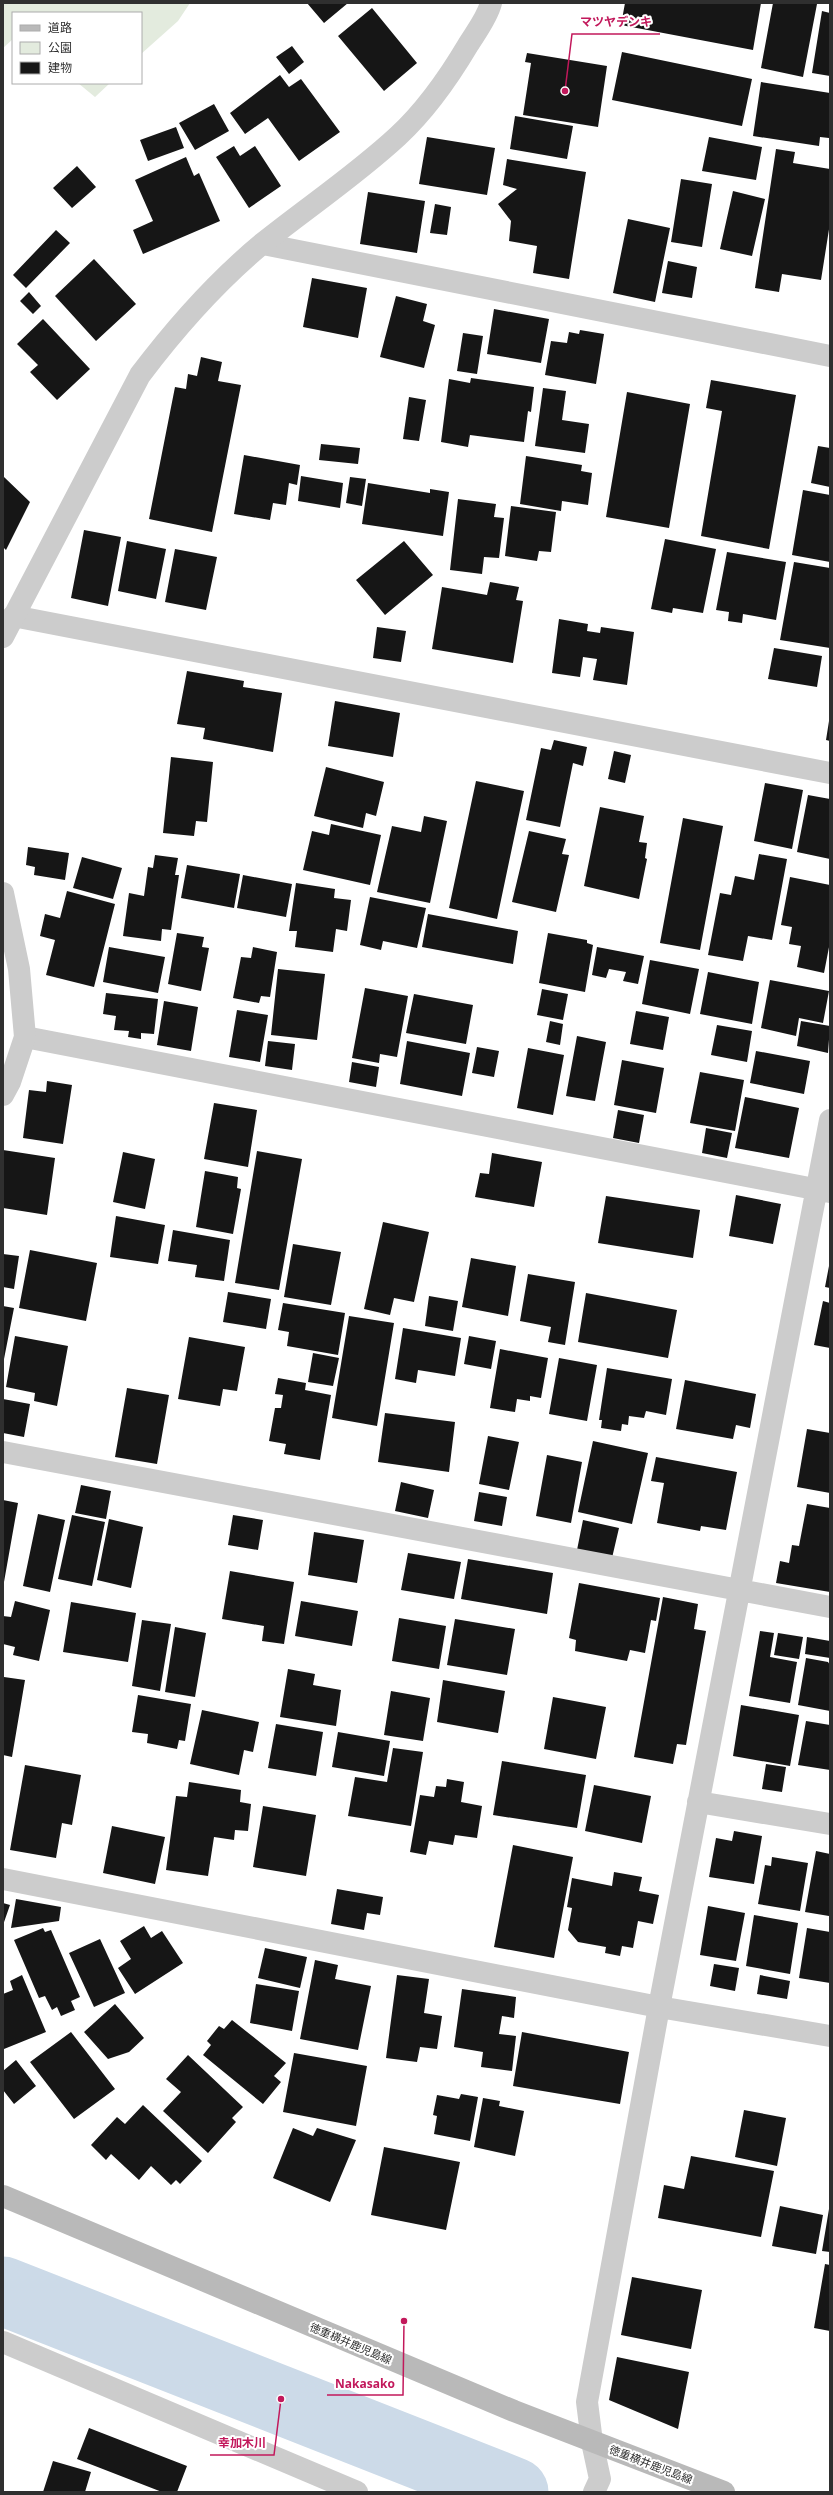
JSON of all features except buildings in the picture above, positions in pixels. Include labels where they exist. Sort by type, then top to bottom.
[{"type":"main road","name":"徳重横井鹿児島線","points":[[3,2196],[514,2411],[724,2492]]},
{"type":"street","points":[[3,637],[140,375],[168,338],[207,294],[263,244],[358,171],[399,135],[432,97],[462,56],[491,3]]},
{"type":"street","points":[[263,244],[830,356]]},
{"type":"street","points":[[13,616],[830,773]]},
{"type":"street","points":[[3,893],[19,968],[25,1037],[10,1082],[3,1095]]},
{"type":"street","points":[[25,1037],[823,1190]]},
{"type":"street","points":[[595,2491],[600,2479],[592,2442],[587,2402],[659,2007],[739,1589],[823,1190],[830,1120]]},
{"type":"street","points":[[3,1452],[830,1607]]},
{"type":"street","points":[[698,1802],[830,1824]]},
{"type":"street","points":[[3,1879],[659,2007],[830,2036]]},
{"type":"street","points":[[3,2342],[356,2492]]},
{"type":"green space","points":[[3,3],[190,3],[178,21],[142,53],[142,12],[12,12],[12,40],[3,48]]},
{"type":"green space","points":[[79,84],[109,84],[95,97]]},
{"type":"waterway","points":[[3,2291],[514,2492]]},
{"type":"place","name":"マツヤデンキ","points":[[565,91]]},
{"type":"place","name":"Nakasako","points":[[404,2321]]},
{"type":"place","name":"幸加木川","points":[[281,2399]]}]
